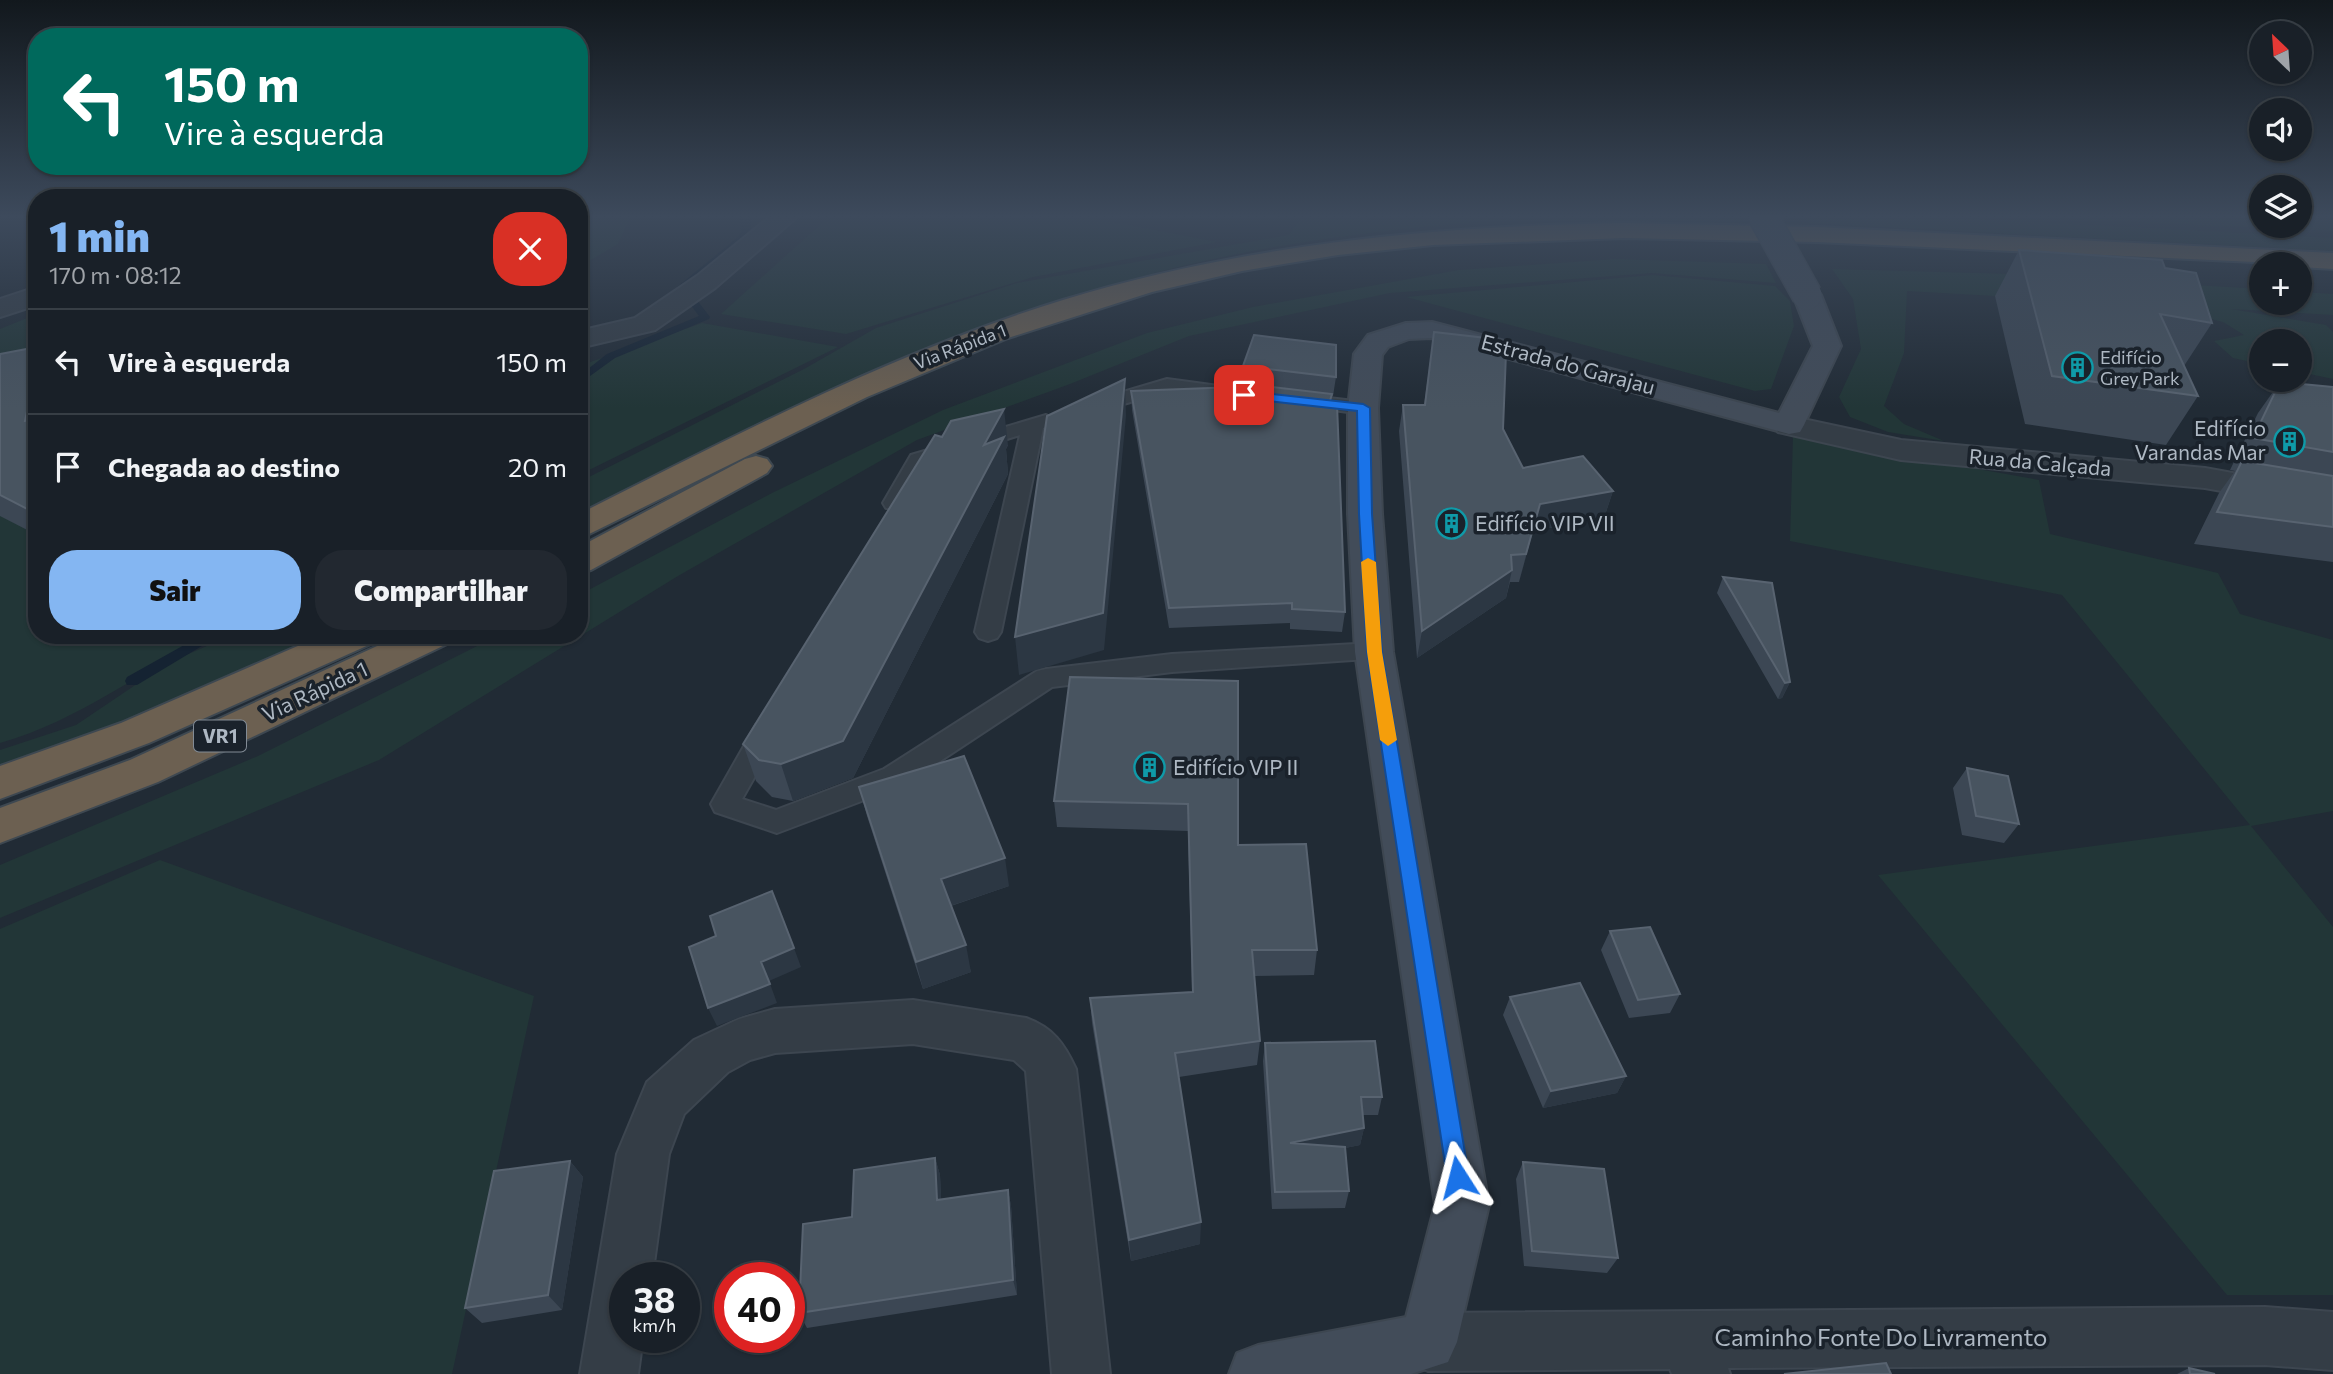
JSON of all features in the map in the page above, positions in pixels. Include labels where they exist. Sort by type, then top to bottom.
[{"type":"highway","name":"Via Rápida 1","points":[[588,524],[831,402],[982,337],[1170,280]]},
{"type":"highway","name":"Via Rápida 1","points":[[588,557],[777,455],[992,358],[1072,328],[1162,303],[1273,280]]},
{"type":"highway","name":"Via Rápida 1","points":[[0,783],[135,733],[338,644]]},
{"type":"highway","name":"Via Rápida 1","points":[[0,826],[144,771],[415,644]]},
{"type":"street","points":[[588,338],[645,324],[708,280]]},
{"type":"street","points":[[1789,425],[1827,346],[1799,280]]},
{"type":"street","points":[[0,309],[28,298]]},
{"type":"street","name":"Estrada do Garajau","points":[[1428,1342],[1462,1205],[1374,652],[1363,408],[1368,354],[1378,341],[1406,331],[1432,330],[1789,425]]},
{"type":"street","name":"Rua da Calçada","points":[[1789,425],[1901,450],[2205,478],[2333,501]]},
{"type":"street","points":[[608,1374],[643,1154],[665,1099],[711,1056],[739,1041],[775,1031],[913,1021],[1026,1041],[1043,1055],[1051,1069],[1081,1374]]},
{"type":"street","name":"Caminho Fonte Do Livramento","points":[[1428,1342],[1695,1357],[2265,1336],[2333,1340]]},
{"type":"street","points":[[1258,1374],[1428,1342]]},
{"type":"lane","points":[[885,519],[919,460],[1167,385],[1247,395]]},
{"type":"lane","points":[[1284,400],[1363,408]]},
{"type":"lane","points":[[988,632],[1033,425]]},
{"type":"lane","points":[[779,709],[725,804],[777,822],[894,777],[1046,678],[1172,663],[1374,652]]},
{"type":"green space","points":[[759,280],[1023,280],[846,334],[721,314]]},
{"type":"green space","points":[[1033,280],[1130,280],[1068,298],[984,328],[902,362],[821,398],[588,513],[588,477],[804,369],[876,328]]},
{"type":"green space","points":[[1403,280],[1559,280],[1390,293],[1189,336],[1070,384],[917,440],[678,576],[588,631],[588,590],[772,493],[943,410],[1147,333],[1253,307]]},
{"type":"green space","points":[[1595,280],[1709,280],[1775,286],[1790,301],[1794,326],[1771,389],[1755,391],[1406,297]]},
{"type":"green space","points":[[1740,280],[1774,280],[1776,283]]},
{"type":"green space","points":[[1840,280],[2114,280],[2249,288],[2249,310],[2231,309],[2249,312],[2249,315],[2267,315],[2326,325],[2333,332],[2333,379],[2312,375],[2312,329],[2249,329],[2249,361],[2233,358],[2214,341],[2244,335],[2223,322],[2171,309],[2208,308],[1907,291],[1904,353],[1884,406],[1904,424],[1944,441],[1888,432],[1850,417],[1839,397],[1861,349],[1853,299]]},
{"type":"green space","points":[[2312,293],[2333,294],[2333,315],[2312,314]]},
{"type":"green space","points":[[28,318],[28,644],[197,644],[57,722],[0,743],[0,329]]},
{"type":"green space","points":[[702,323],[838,347],[588,471],[588,363]]},
{"type":"green space","points":[[1793,436],[2039,480],[2050,534],[2218,573],[2240,614],[2333,640],[2333,811],[2251,826],[2333,927],[2333,1295],[2227,1295],[1878,875],[2250,825],[2062,595],[1790,541]]},
{"type":"green space","points":[[211,644],[304,644],[64,746],[0,766],[0,750],[76,725],[168,663]]},
{"type":"green space","points":[[481,644],[568,644],[379,760],[0,918],[0,865],[258,756]]},
{"type":"green space","points":[[160,860],[534,996],[452,1374],[0,1374],[0,929]]},
{"type":"building","points":[[2027,280],[2198,280],[2212,323],[2160,314],[2198,396],[2052,376]]},
{"type":"building","points":[[1434,332],[1486,338],[1485,351],[1506,353],[1503,429],[1523,468],[1583,456],[1613,491],[1540,504],[1526,554],[1511,555],[1512,570],[1422,631],[1403,405],[1425,405]]},
{"type":"building","points":[[1254,335],[1336,345],[1336,377],[1243,366]]},
{"type":"building","points":[[28,349],[28,406],[25,421],[28,420],[28,509],[0,495],[0,354]]},
{"type":"building","points":[[1125,379],[1103,613],[1015,637],[1047,416]]},
{"type":"building","points":[[1238,383],[1332,394],[1329,404],[1337,404],[1345,612],[1292,609],[1292,603],[1169,608],[1131,391],[1237,387]]},
{"type":"building","points":[[2312,385],[2333,387],[2333,452],[2253,438],[2275,392],[2312,392]]},
{"type":"building","points":[[1004,409],[984,445],[1004,437],[843,741],[781,764],[759,760],[743,744],[935,435],[942,437],[951,421]]},
{"type":"building","points":[[2242,461],[2333,476],[2333,527],[2217,512]]},
{"type":"building","points":[[1723,577],[1772,583],[1790,682],[1785,683]]},
{"type":"building","points":[[1070,677],[1238,681],[1238,845],[1306,844],[1317,950],[1252,950],[1260,1041],[1175,1053],[1201,1222],[1129,1240],[1090,998],[1193,992],[1188,804],[1054,801]]},
{"type":"building","points":[[964,756],[1005,858],[941,879],[966,945],[916,962],[859,787]]},
{"type":"building","points":[[1967,768],[2008,776],[2019,824],[1976,816]]},
{"type":"building","points":[[772,891],[794,948],[761,962],[770,984],[708,1008],[689,947],[716,936],[710,916]]},
{"type":"building","points":[[1650,927],[1680,994],[1638,1000],[1610,931]]},
{"type":"building","points":[[1580,983],[1626,1076],[1551,1091],[1510,997]]},
{"type":"building","points":[[1375,1041],[1382,1097],[1361,1097],[1364,1128],[1290,1143],[1345,1147],[1349,1191],[1275,1192],[1265,1043]]},
{"type":"building","points":[[935,1158],[937,1200],[1008,1190],[1013,1280],[805,1312],[805,1262],[801,1262],[803,1224],[852,1217],[854,1170]]},
{"type":"building","points":[[570,1161],[548,1295],[465,1308],[494,1171]]},
{"type":"building","points":[[1523,1162],[1604,1169],[1618,1258],[1532,1251]]},
{"type":"building","points":[[1886,1363],[1891,1374],[1784,1374]]},
{"type":"building","points":[[2189,1368],[2215,1374],[2190,1374]]},
{"type":"waterway","points":[[588,374],[611,356],[705,317],[682,287],[691,280]]},
{"type":"waterway","points":[[132,681],[197,644]]},
{"type":"slow traffic","points":[[1368,562],[1374,652],[1388,740]]},
{"type":"place","name":"Edifício Grey Park","points":[[2077,368]]},
{"type":"place","name":"Edifício Varandas Mar","points":[[2289,441]]},
{"type":"place","name":"Edifício VIP VII","points":[[1452,524]]},
{"type":"place","name":"Edifício VIP II","points":[[1150,768]]},
{"type":"route","points":[[1244,395],[1363,408],[1374,652],[1458,1177]]}]
